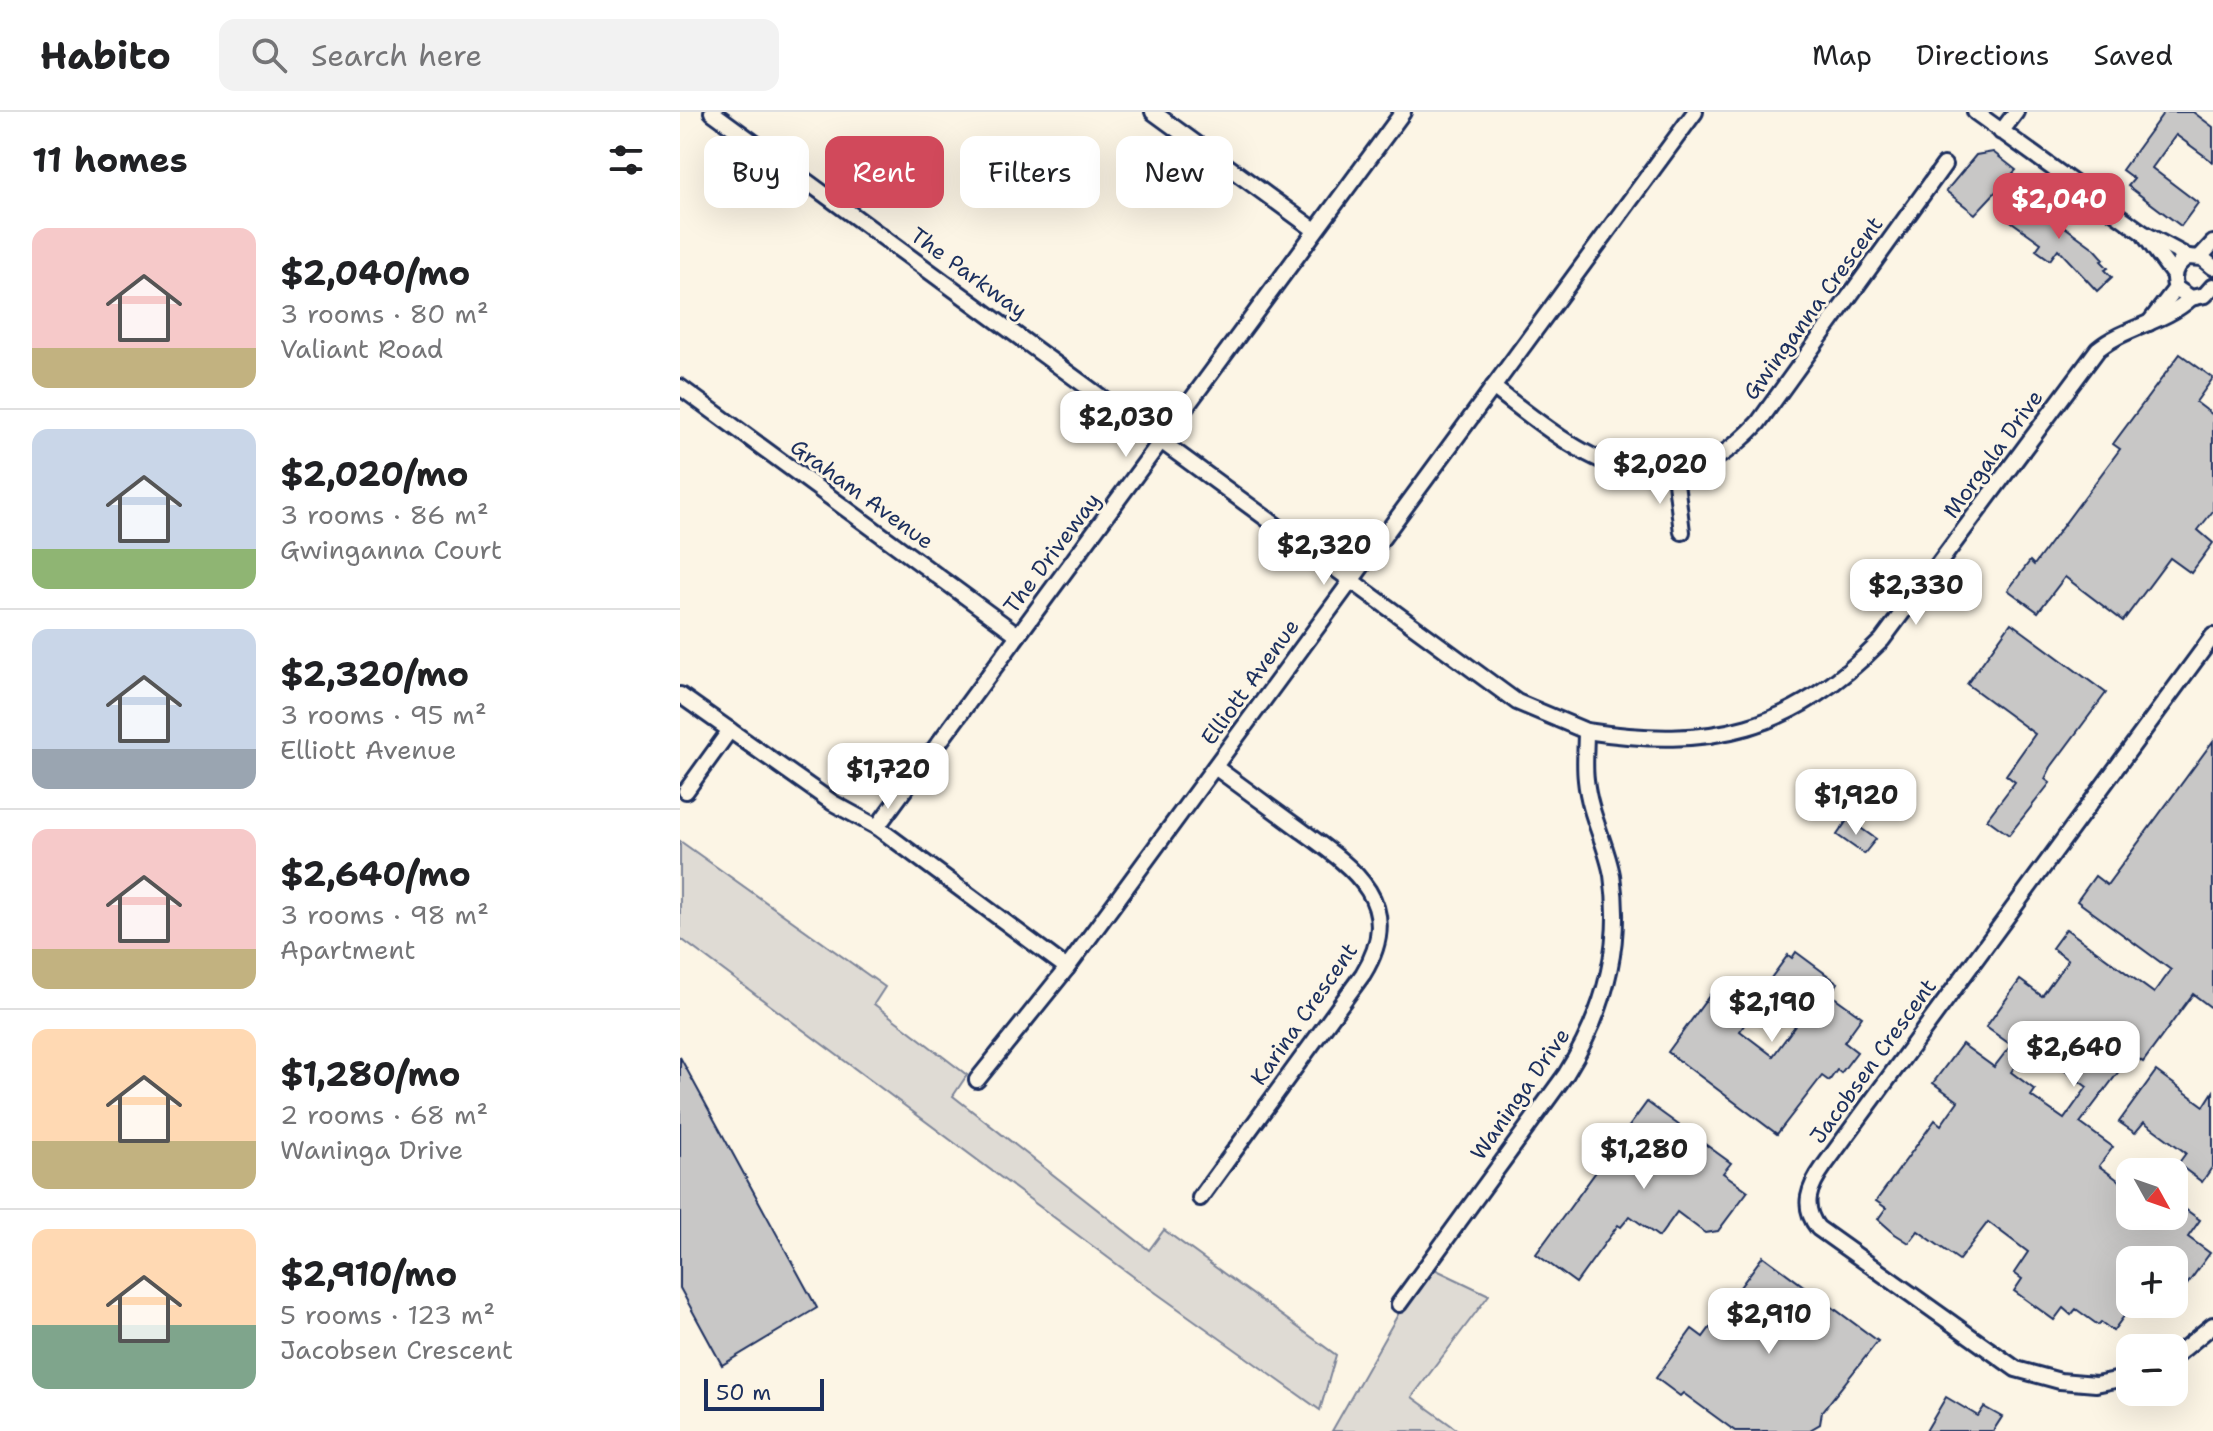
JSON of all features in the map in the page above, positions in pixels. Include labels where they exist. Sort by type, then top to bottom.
[{"type":"street","name":"The Parkway","points":[[712,112],[1162,442]]},
{"type":"street","points":[[1153,112],[1315,230]]},
{"type":"street","name":"The Driveway","points":[[877,827],[1403,112]]},
{"type":"street","name":"Elliott Avenue","points":[[977,1080],[1067,968],[1695,112]]},
{"type":"street","points":[[1975,112],[2143,233],[2213,267]]},
{"type":"street","points":[[2001,132],[2016,112]]},
{"type":"street","name":"Gwinganna Crescent","points":[[1493,387],[1550,432],[1600,461],[1644,475],[1675,474],[1718,457],[1758,423],[1944,165]]},
{"type":"street","points":[[2143,233],[2175,281],[2206,295]]},
{"type":"street","name":"Morgala Drive","points":[[2149,323],[2175,281],[2176,266],[2213,243]]},
{"type":"street","name":"Morgala Drive","points":[[1586,731],[1661,740],[1722,734],[1770,720],[1839,681],[1882,640],[2098,349],[2125,330],[2149,323],[2206,295]]},
{"type":"street","name":"Graham Avenue","points":[[680,387],[1018,635]]},
{"type":"street","points":[[1162,442],[1517,702],[1586,731]]},
{"type":"street","points":[[1675,474],[1682,532]]},
{"type":"street","name":"Jacobsen Crescent","points":[[2116,1380],[2096,1384],[2060,1381],[2016,1369],[1818,1228],[1808,1216],[1807,1204],[1812,1182],[2213,636]]},
{"type":"street","points":[[680,695],[833,803],[877,827],[1067,968]]},
{"type":"street","points":[[686,791],[730,730]]},
{"type":"street","name":"Waninga Drive","points":[[1399,1304],[1566,1074],[1603,1000],[1614,950],[1614,910],[1611,874],[1586,782],[1586,731]]},
{"type":"street","name":"Karina Crescent","points":[[1200,1198],[1363,974],[1379,941],[1376,904],[1355,870],[1215,767]]},
{"type":"street","points":[[2188,1346],[2213,1325]]},
{"type":"shaded area","points":[[680,841],[885,987],[874,1004],[967,1075],[953,1096],[1149,1250],[1164,1230],[1336,1355],[1320,1410],[1138,1280],[680,938]]},
{"type":"shaded area","points":[[1426,1265],[1489,1295],[1412,1397],[1459,1431],[1332,1431]]},
{"type":"building","points":[[2164,112],[2193,112],[2213,127],[2213,162],[2176,135],[2152,168],[2198,203],[2181,226],[2128,186],[2134,179],[2122,170]]},
{"type":"building","points":[[1993,152],[2016,170],[1975,214],[1946,191],[1976,155]]},
{"type":"building","points":[[2021,195],[2095,249],[2104,259],[2101,261],[2108,268],[2105,270],[2112,277],[2097,291],[2058,249],[2050,260],[2036,250],[2041,243],[2005,217]]},
{"type":"building","points":[[2180,354],[2213,378],[2196,402],[2213,415],[2213,511],[2198,530],[2213,543],[2191,573],[2170,558],[2123,621],[2065,577],[2038,612],[2008,590],[2030,561],[2034,565],[2120,449],[2113,444]]},
{"type":"building","points":[[2011,623],[2106,693],[2051,767],[2045,779],[2050,783],[2009,835],[1987,819],[2015,782],[2006,775],[2035,734],[1967,684]]},
{"type":"building","points":[[2213,741],[2213,1009],[2193,994],[2143,1062],[2132,1054],[2080,1123],[2113,1147],[2099,1166],[2116,1179],[2116,1230],[2188,1230],[2188,1211],[2200,1220],[2188,1237],[2210,1253],[2188,1283],[2188,1246],[2116,1246],[2116,1318],[2123,1318],[2113,1331],[2101,1322],[2098,1325],[2076,1309],[2071,1315],[2063,1308],[2054,1320],[2014,1291],[2022,1279],[2014,1273],[2028,1252],[1988,1222],[1959,1260],[1918,1231],[1909,1243],[1895,1234],[1878,1219],[1886,1208],[1876,1201],[1935,1120],[1941,1125],[1958,1101],[1933,1083],[1962,1044],[1994,1067],[2011,1045],[1986,1027],[2020,980],[2042,996],[2068,960],[2052,948],[2066,929],[2154,993],[2171,970],[2077,901],[2095,876],[2107,885]],"holes":[[[2030,1045],[2087,1087],[2064,1119],[2031,1096],[2035,1090],[2011,1072]]]},
{"type":"building","points":[[1848,819],[1876,839],[1864,854],[1837,835]]},
{"type":"building","points":[[1796,952],[1838,983],[1830,994],[1862,1017],[1844,1042],[1857,1052],[1841,1073],[1837,1070],[1829,1081],[1822,1076],[1777,1134],[1668,1052],[1715,988],[1751,1015],[1740,1031],[1773,1056],[1795,1026],[1757,997],[1788,955],[1792,958]]},
{"type":"building","points":[[680,1057],[817,1308],[722,1365],[680,1288]]},
{"type":"building","points":[[2156,1071],[2204,1106],[2213,1092],[2213,1166],[2202,1182],[2188,1172],[2188,1158],[2182,1158],[2186,1153],[2144,1122],[2135,1133],[2119,1122]]},
{"type":"building","points":[[1647,1102],[1731,1163],[1723,1173],[1748,1191],[1718,1231],[1705,1233],[1677,1212],[1659,1237],[1630,1216],[1621,1227],[1618,1225],[1576,1283],[1536,1254]]},
{"type":"building","points":[[1763,1256],[1878,1341],[1822,1412],[1820,1424],[1808,1431],[1735,1431],[1683,1393],[1680,1396],[1656,1378],[1692,1329],[1703,1337]]},
{"type":"building","points":[[1946,1397],[1978,1416],[1984,1407],[2002,1417],[1993,1431],[1926,1431]]}]
